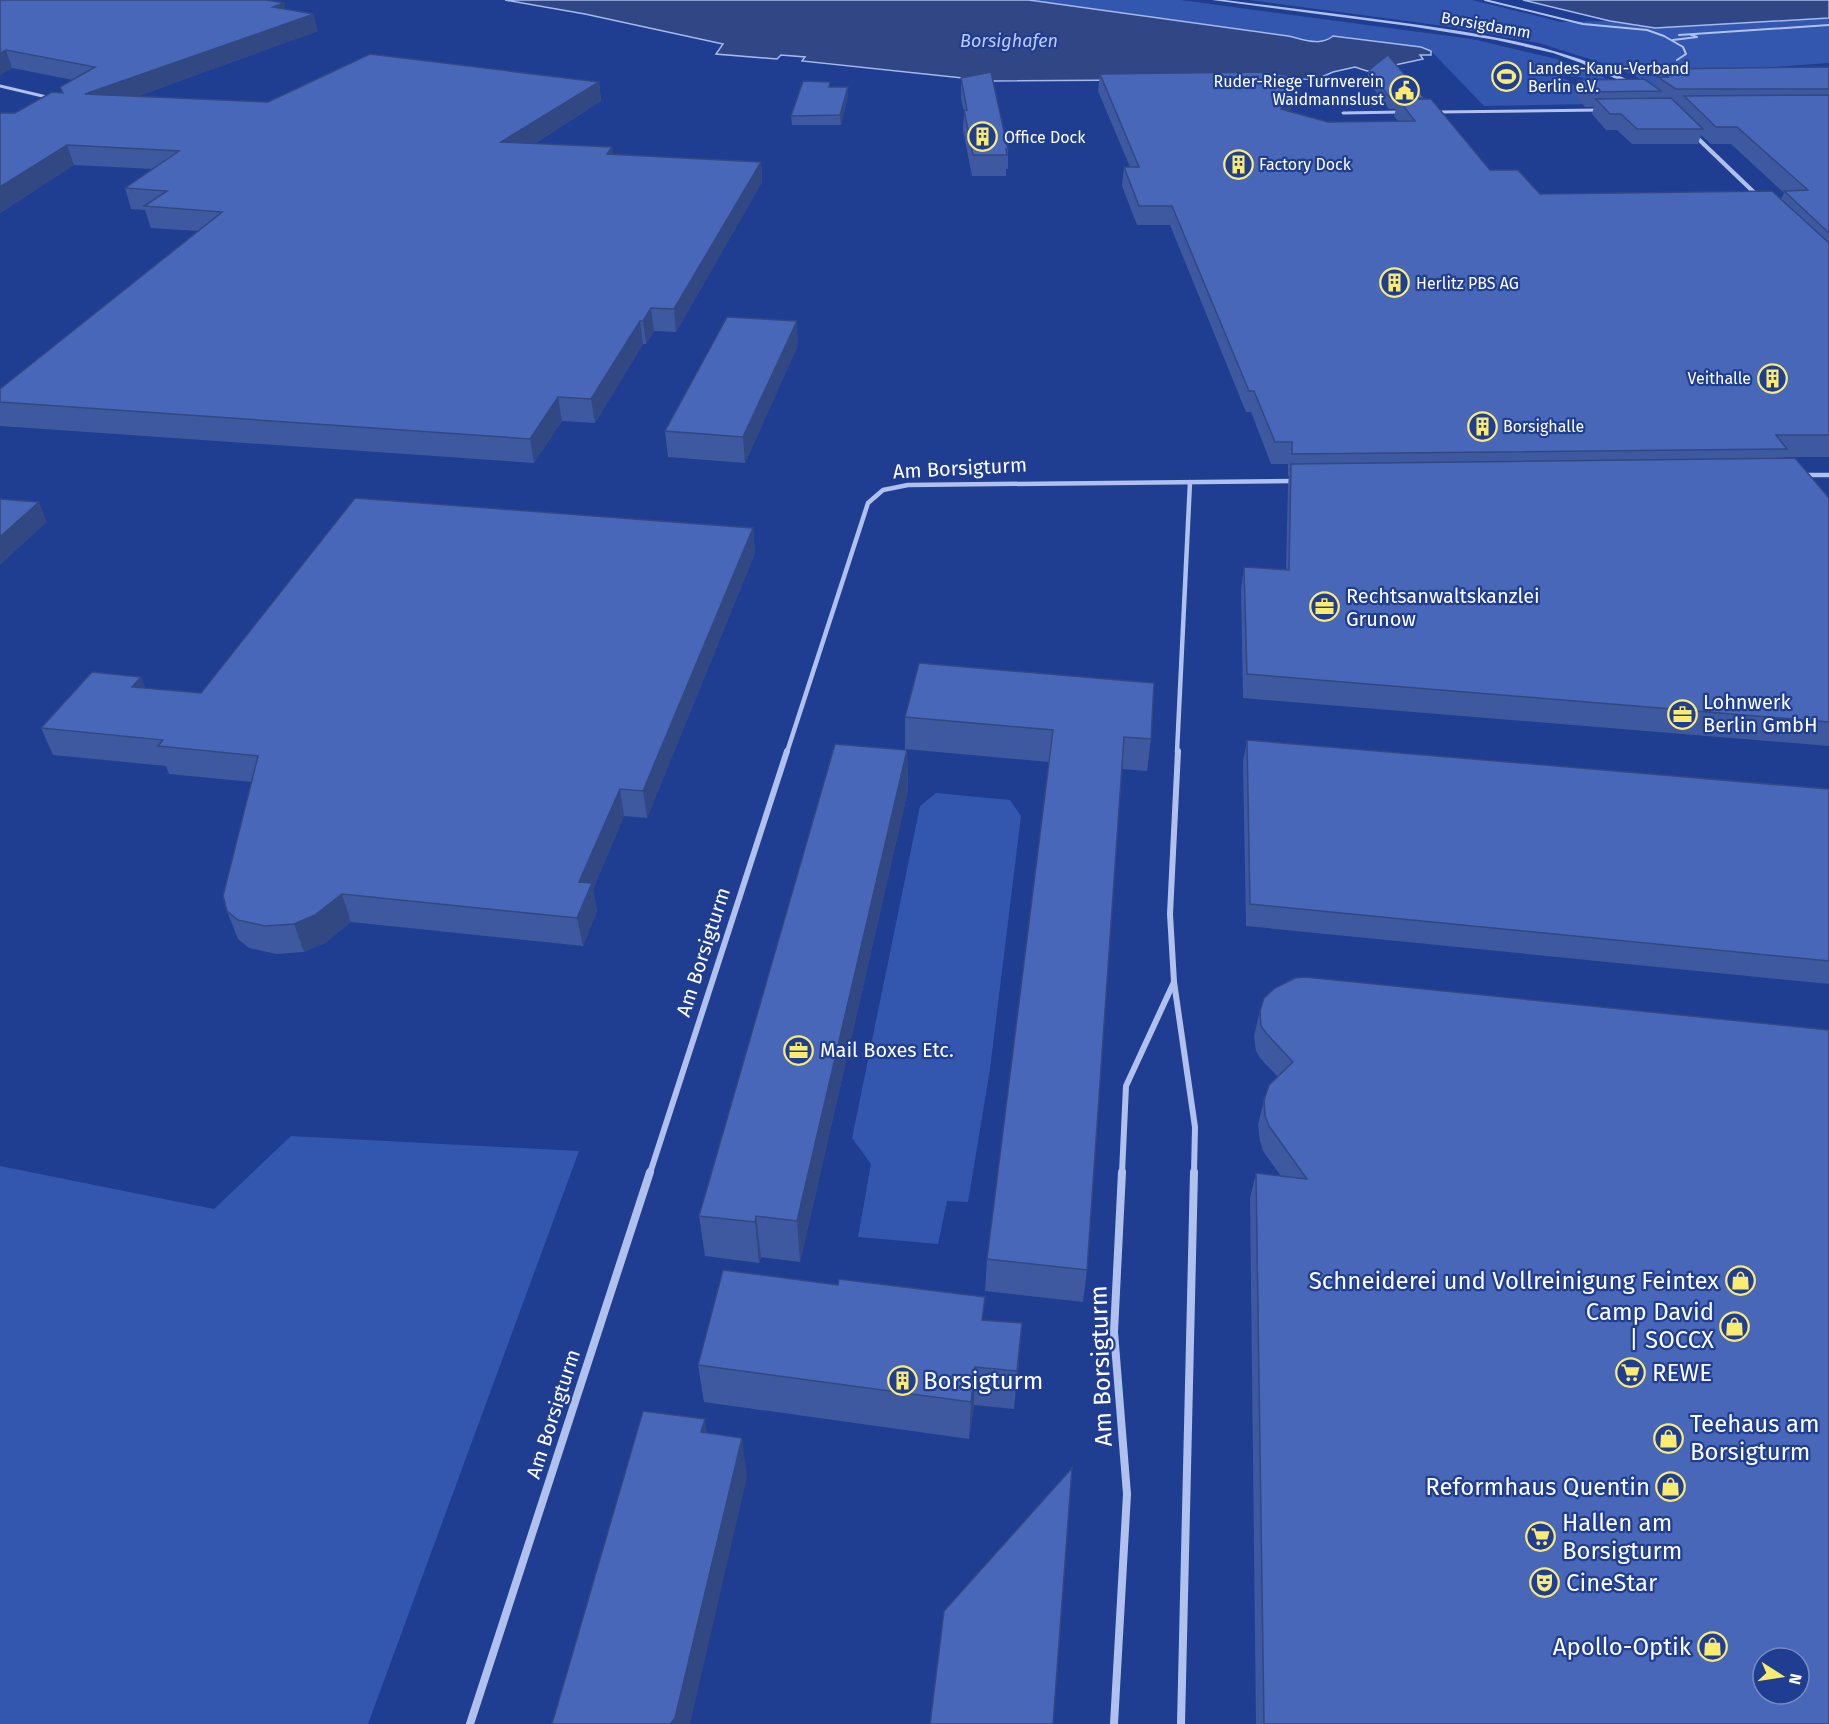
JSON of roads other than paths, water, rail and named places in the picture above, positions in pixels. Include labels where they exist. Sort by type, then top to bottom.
[{"type":"street","name":"Borsigdamm","points":[[1215,0],[1497,39],[1577,60],[1618,76],[1643,90]]},
{"type":"street","points":[[1485,0],[1582,24],[1628,27],[1664,36],[1683,47],[1686,54],[1677,60]]},
{"type":"street","points":[[1679,35],[1829,25]]},
{"type":"street","points":[[1672,40],[1696,37],[1690,34]]},
{"type":"street","points":[[1664,36],[1670,35]]},
{"type":"street","points":[[0,86],[51,98]]},
{"type":"street","points":[[1431,112],[1606,110]]},
{"type":"street","points":[[1343,113],[1409,112]]},
{"type":"street","points":[[1687,128],[1766,204]]},
{"type":"street","points":[[1795,475],[1829,475]]},
{"type":"street","name":"Am Borsigturm","points":[[470,1724],[868,503],[883,490],[908,485],[1304,481]]},
{"type":"street","name":"Am Borsigturm","points":[[1181,1724],[1195,1127],[1174,982],[1170,914],[1190,482]]},
{"type":"street","name":"Am Borsigturm","points":[[1114,1724],[1127,1494],[1114,1332],[1125,1086],[1174,982]]},
{"type":"water","name":"Borsighafen","points":[[505,0],[1029,0],[1317,42],[1333,36],[1421,47],[1431,51],[1431,55],[1420,55],[1423,59],[1367,71],[1355,67],[1333,72],[1317,79],[991,81],[802,61],[805,57],[781,55],[777,59],[716,54],[723,44],[585,14]]},
{"type":"water","points":[[1523,0],[1829,0],[1829,18],[1655,28],[1610,21]]},
{"type":"place","name":"Landes-Kanu-Verband Berlin e.V.","points":[[1507,77]]},
{"type":"place","name":"Ruder-Riege Turnverein Waidmannslust","points":[[1405,90]]},
{"type":"place","name":"Office Dock","points":[[983,137]]},
{"type":"place","name":"Factory Dock","points":[[1238,164]]},
{"type":"place","name":"Herlitz PBS AG","points":[[1395,283]]},
{"type":"place","name":"Veithalle","points":[[1772,378]]},
{"type":"place","name":"Borsighalle","points":[[1482,426]]},
{"type":"place","name":"Rechtsanwaltskanzlei Grunow","points":[[1325,607]]},
{"type":"place","name":"Lohnwerk Berlin GmbH","points":[[1682,714]]},
{"type":"place","name":"Mail Boxes Etc.","points":[[799,1050]]},
{"type":"place","name":"Schneiderei und Vollreinigung Feintex","points":[[1740,1281]]},
{"type":"place","name":"Camp David | SOCCX","points":[[1735,1326]]},
{"type":"place","name":"REWE","points":[[1631,1373]]},
{"type":"place","name":"Borsigturm","points":[[902,1381]]},
{"type":"place","name":"Teehaus am Borsigturm","points":[[1669,1438]]},
{"type":"place","name":"Reformhaus Quentin","points":[[1671,1487]]},
{"type":"place","name":"Hallen am Borsigturm","points":[[1541,1537]]},
{"type":"place","name":"CineStar","points":[[1545,1583]]},
{"type":"place","name":"Apollo-Optik","points":[[1712,1647]]}]
